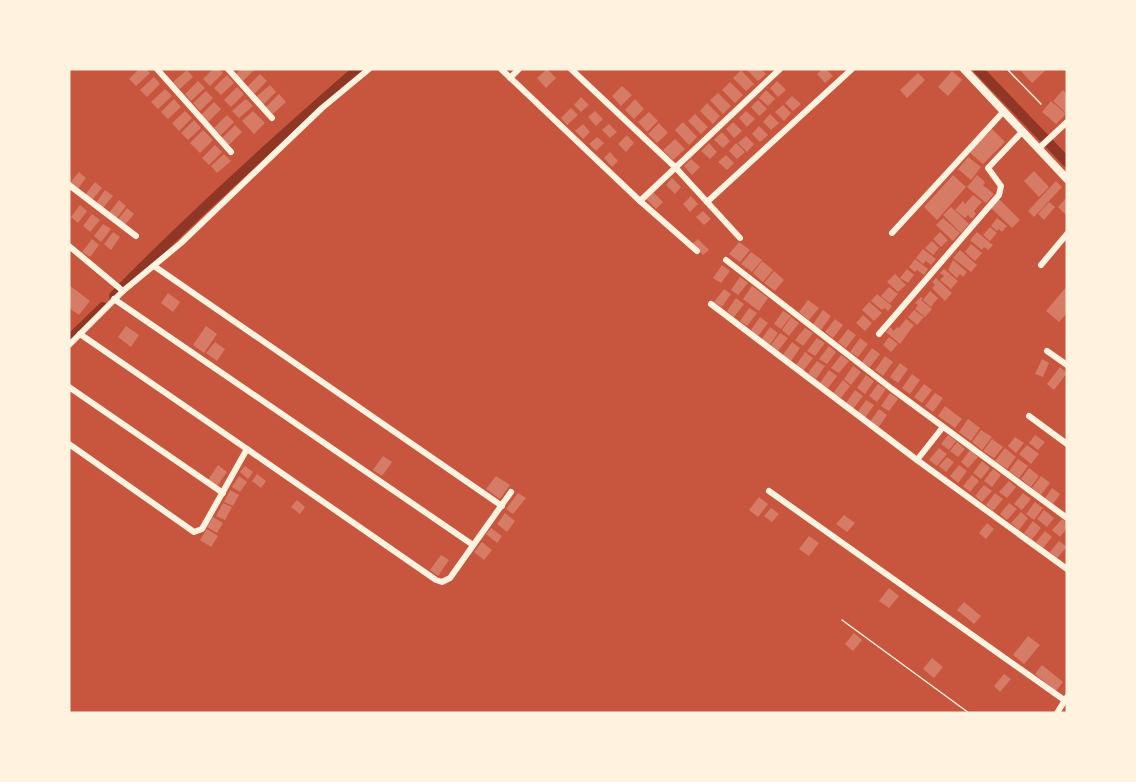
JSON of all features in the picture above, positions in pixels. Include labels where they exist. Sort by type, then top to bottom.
[{"type":"street","points":[[157,69],[231,152]]},
{"type":"street","points":[[228,69],[272,118]]},
{"type":"street","points":[[69,345],[114,299],[121,288],[154,266],[322,108],[369,69]]},
{"type":"street","points":[[501,69],[640,201],[697,251]]},
{"type":"street","points":[[510,78],[519,69]]},
{"type":"street","points":[[570,69],[676,168],[740,238]]},
{"type":"street","points":[[640,201],[780,69]]},
{"type":"street","points":[[707,202],[852,69]]},
{"type":"street","points":[[965,69],[1022,132],[1040,146],[1067,179]]},
{"type":"street","points":[[892,233],[1004,111]]},
{"type":"street","points":[[1040,146],[1067,122]]},
{"type":"street","points":[[879,334],[999,195],[1001,186],[988,168],[1022,132]]},
{"type":"street","points":[[69,185],[136,236]]},
{"type":"street","points":[[1041,265],[1067,234]]},
{"type":"street","points":[[69,246],[121,288]]},
{"type":"street","points":[[726,260],[943,427],[1067,518]]},
{"type":"street","points":[[154,266],[502,506]]},
{"type":"street","points":[[114,299],[473,545]]},
{"type":"street","points":[[711,303],[917,460],[1067,569]]},
{"type":"street","points":[[80,334],[439,582],[446,582],[450,578],[512,492]]},
{"type":"street","points":[[1047,351],[1067,366]]},
{"type":"street","points":[[69,387],[223,493]]},
{"type":"street","points":[[1029,416],[1067,444]]},
{"type":"street","points":[[917,460],[943,427]]},
{"type":"street","points":[[69,444],[190,531],[202,529],[247,449]]},
{"type":"street","points":[[769,491],[1066,700],[1057,713]]},
{"type":"path","points":[[1007,69],[1041,104]]},
{"type":"path","points":[[842,620],[969,713]]},
{"type":"building","points":[[139,69],[146,69],[150,73],[136,86],[129,79]]},
{"type":"building","points":[[213,69],[219,69],[223,73],[210,86],[203,79]]},
{"type":"building","points":[[241,69],[255,69],[242,82],[235,75]]},
{"type":"building","points":[[547,69],[556,78],[546,88],[537,78]]},
{"type":"building","points":[[746,69],[761,69],[766,74],[758,81]]},
{"type":"building","points":[[822,69],[826,69],[833,76],[825,83],[817,74]]},
{"type":"building","points":[[1019,69],[1047,69],[1032,83]]},
{"type":"building","points":[[187,70],[193,77],[180,89],[173,82]]},
{"type":"building","points":[[741,70],[754,84],[746,91],[733,78]]},
{"type":"building","points":[[952,71],[962,80],[948,96],[938,87]]},
{"type":"building","points":[[918,73],[925,80],[907,98],[900,90]]},
{"type":"building","points":[[260,74],[267,81],[254,94],[247,87]]},
{"type":"building","points":[[227,75],[234,83],[221,95],[214,88]]},
{"type":"building","points":[[154,77],[160,84],[147,97],[140,90]]},
{"type":"building","points":[[198,81],[205,88],[191,101],[185,94]]},
{"type":"building","points":[[777,81],[786,90],[778,97],[770,88]]},
{"type":"building","points":[[730,82],[743,95],[735,103],[722,90]]},
{"type":"building","points":[[270,85],[276,92],[263,105],[256,97]]},
{"type":"building","points":[[622,86],[632,95],[621,106],[612,96]]},
{"type":"building","points":[[237,87],[244,94],[231,107],[224,100]]},
{"type":"building","points":[[165,89],[172,96],[158,109],[151,102]]},
{"type":"building","points":[[766,90],[775,99],[768,106],[759,98]]},
{"type":"building","points":[[1063,90],[1067,94],[1067,114],[1053,101]]},
{"type":"building","points":[[206,91],[213,98],[200,111],[193,103]]},
{"type":"building","points":[[718,93],[731,106],[723,114],[710,100]]},
{"type":"building","points":[[279,94],[286,102],[273,114],[266,107]]},
{"type":"building","points":[[792,96],[801,104],[793,111],[785,103]]},
{"type":"building","points":[[581,97],[589,105],[581,112],[574,105]]},
{"type":"building","points":[[174,99],[181,107],[168,119],[161,112]]},
{"type":"building","points":[[246,99],[253,106],[239,118],[232,111]]},
{"type":"building","points":[[635,99],[644,109],[634,119],[625,110]]},
{"type":"building","points":[[758,100],[767,109],[759,116],[751,107]]},
{"type":"building","points":[[1051,101],[1066,114],[1056,124],[1042,112]]},
{"type":"building","points":[[214,102],[221,109],[208,122],[201,115]]},
{"type":"building","points":[[707,103],[720,116],[713,124],[700,111]]},
{"type":"building","points":[[783,105],[791,113],[784,121],[775,112]]},
{"type":"building","points":[[571,108],[578,115],[567,125],[561,118]]},
{"type":"building","points":[[185,111],[192,118],[179,131],[172,123]]},
{"type":"building","points":[[253,111],[265,123],[254,134],[242,121]]},
{"type":"building","points":[[595,111],[603,119],[596,126],[588,117]]},
{"type":"building","points":[[746,111],[755,119],[747,127],[739,118]]},
{"type":"building","points":[[649,112],[658,121],[647,132],[638,122]]},
{"type":"building","points":[[695,114],[708,127],[701,134],[688,121]]},
{"type":"building","points":[[770,114],[779,123],[771,130],[763,122]]},
{"type":"building","points":[[227,115],[234,122],[221,135],[214,128]]},
{"type":"building","points":[[194,120],[201,128],[188,140],[181,133]]},
{"type":"building","points":[[683,122],[697,137],[689,145],[675,130]]},
{"type":"building","points":[[733,122],[742,131],[734,138],[726,129]]},
{"type":"building","points":[[659,123],[668,133],[657,143],[648,134]]},
{"type":"building","points":[[583,124],[590,132],[583,139],[575,131]]},
{"type":"building","points":[[609,124],[617,132],[610,138],[602,130]]},
{"type":"building","points":[[235,125],[242,132],[229,145],[222,138]]},
{"type":"building","points":[[759,126],[768,135],[760,142],[752,134]]},
{"type":"building","points":[[992,129],[1005,142],[983,164],[969,152]]},
{"type":"building","points":[[203,130],[213,140],[200,153],[190,143]]},
{"type":"building","points":[[722,132],[730,141],[723,148],[714,140]]},
{"type":"building","points":[[627,135],[634,143],[626,152],[618,144]]},
{"type":"building","points":[[746,136],[754,144],[747,152],[738,143]]},
{"type":"building","points":[[597,137],[604,143],[596,151],[589,144]]},
{"type":"building","points":[[675,139],[685,149],[673,160],[663,150]]},
{"type":"building","points":[[709,143],[717,152],[710,159],[701,151]]},
{"type":"building","points":[[736,143],[745,152],[737,159],[729,151]]},
{"type":"building","points":[[215,145],[222,152],[209,165],[202,158]]},
{"type":"building","points":[[610,152],[618,161],[612,167],[604,158]]},
{"type":"building","points":[[224,154],[231,161],[217,173],[211,166]]},
{"type":"building","points":[[726,155],[734,163],[727,170],[718,162]]},
{"type":"building","points":[[968,157],[981,167],[971,180],[958,169]]},
{"type":"building","points":[[691,159],[700,167],[692,175],[684,166]]},
{"type":"building","points":[[1034,171],[1049,187],[1039,197],[1024,181]]},
{"type":"building","points":[[79,172],[86,178],[77,190],[69,184]]},
{"type":"building","points":[[953,175],[966,187],[937,220],[924,207]]},
{"type":"building","points":[[977,175],[985,182],[983,185],[994,194],[986,203],[967,187]]},
{"type":"building","points":[[672,178],[681,187],[675,194],[666,185]]},
{"type":"building","points":[[1056,181],[1062,187],[1034,217],[1028,211]]},
{"type":"building","points":[[95,182],[102,188],[92,200],[85,195]]},
{"type":"building","points":[[105,190],[113,196],[103,208],[96,203]]},
{"type":"building","points":[[653,192],[663,202],[656,209],[646,199]]},
{"type":"building","points":[[973,195],[982,202],[974,211],[976,214],[972,219],[968,215],[965,218],[955,210]]},
{"type":"building","points":[[691,196],[698,204],[690,212],[683,204]]},
{"type":"building","points":[[1067,197],[1067,216],[1058,207]]},
{"type":"building","points":[[999,199],[1020,220],[1012,228],[991,208]]},
{"type":"building","points":[[119,200],[126,206],[117,218],[109,213]]},
{"type":"building","points":[[1049,202],[1055,207],[1044,220],[1038,214]]},
{"type":"building","points":[[80,205],[87,211],[78,223],[71,217]]},
{"type":"building","points":[[951,207],[969,224],[961,233],[943,215]]},
{"type":"building","points":[[127,208],[134,214],[124,226],[117,221]]},
{"type":"building","points":[[703,211],[711,219],[704,225],[696,217]]},
{"type":"building","points":[[92,214],[100,220],[90,232],[83,226]]},
{"type":"building","points":[[943,218],[960,233],[953,241],[936,225]]},
{"type":"building","points":[[997,218],[1007,226],[1002,232],[991,226]]},
{"type":"building","points":[[103,224],[111,229],[101,242],[94,236]]},
{"type":"building","points":[[990,227],[997,233],[990,241],[983,235]]},
{"type":"building","points":[[113,232],[120,237],[111,250],[104,244]]},
{"type":"building","points":[[940,232],[948,240],[941,247],[933,239]]},
{"type":"building","points":[[977,232],[993,245],[988,250],[984,247],[982,250],[970,240]]},
{"type":"building","points":[[92,239],[99,245],[90,257],[82,252]]},
{"type":"building","points":[[698,239],[709,250],[703,255],[692,244]]},
{"type":"building","points":[[932,241],[939,248],[933,255],[925,248]]},
{"type":"building","points":[[739,242],[750,250],[740,262],[729,254]]},
{"type":"building","points":[[971,244],[982,253],[975,261],[965,252]]},
{"type":"building","points":[[923,249],[936,259],[931,265],[926,261],[923,264],[916,258]]},
{"type":"building","points":[[960,250],[977,265],[971,272],[953,258]]},
{"type":"building","points":[[751,252],[762,260],[752,272],[741,264]]},
{"type":"building","points":[[915,259],[928,269],[924,275],[909,267]]},
{"type":"building","points":[[953,260],[967,272],[963,277],[960,274],[957,278],[948,270]]},
{"type":"building","points":[[762,261],[773,270],[763,282],[753,273]]},
{"type":"building","points":[[722,265],[730,271],[721,283],[713,278]]},
{"type":"building","points":[[907,269],[914,275],[908,283],[900,278]]},
{"type":"building","points":[[944,269],[958,281],[951,289],[940,280],[944,276],[940,273]]},
{"type":"building","points":[[774,271],[784,280],[775,291],[764,283]]},
{"type":"building","points":[[895,274],[906,285],[898,292],[887,282]]},
{"type":"building","points":[[740,277],[748,283],[738,295],[731,290]]},
{"type":"building","points":[[936,278],[952,293],[945,301],[932,288],[935,285],[932,282]]},
{"type":"building","points":[[69,285],[90,301],[79,315],[69,308]]},
{"type":"building","points":[[752,286],[768,298],[759,311],[743,299]]},
{"type":"building","points":[[1067,286],[1067,313],[1059,322],[1046,311]]},
{"type":"building","points":[[889,287],[898,294],[890,303],[881,296]]},
{"type":"building","points":[[724,289],[731,294],[722,307],[714,302]]},
{"type":"building","points":[[930,291],[938,298],[931,307],[923,300]]},
{"type":"building","points":[[168,293],[180,302],[173,312],[161,303]]},
{"type":"building","points":[[877,294],[892,306],[888,311],[885,308],[882,310],[871,301]]},
{"type":"building","points":[[921,297],[923,299],[921,300],[932,309],[925,317],[915,309],[918,305],[915,303]]},
{"type":"building","points":[[736,298],[744,304],[734,317],[727,311]]},
{"type":"building","points":[[808,300],[819,308],[809,320],[799,312]]},
{"type":"building","points":[[869,302],[882,313],[874,321],[862,310]]},
{"type":"building","points":[[749,308],[757,313],[747,326],[740,321]]},
{"type":"building","points":[[823,310],[831,316],[821,330],[813,324]]},
{"type":"building","points":[[914,310],[924,317],[917,325],[908,317]]},
{"type":"building","points":[[783,311],[791,316],[781,329],[774,324]]},
{"type":"building","points":[[863,315],[872,323],[865,331],[856,323]]},
{"type":"building","points":[[760,317],[768,323],[758,336],[751,330]]},
{"type":"building","points":[[791,317],[799,323],[789,336],[782,330]]},
{"type":"building","points":[[835,319],[843,325],[833,338],[825,332]]},
{"type":"building","points":[[906,319],[914,325],[900,344],[886,332],[890,327],[894,331],[897,327],[899,328]]},
{"type":"building","points":[[126,326],[139,335],[131,347],[118,337]]},
{"type":"building","points":[[206,326],[217,334],[204,353],[193,345]]},
{"type":"building","points":[[770,327],[778,333],[769,346],[761,340]]},
{"type":"building","points":[[805,328],[813,333],[803,346],[795,340]]},
{"type":"building","points":[[848,329],[856,335],[846,348],[838,342]]},
{"type":"building","points":[[780,333],[788,338],[778,351],[771,345]]},
{"type":"building","points":[[889,337],[898,344],[891,352],[883,345]]},
{"type":"building","points":[[817,338],[825,343],[815,356],[807,351]]},
{"type":"building","points":[[860,338],[868,344],[858,357],[850,352]]},
{"type":"building","points":[[215,342],[225,349],[217,361],[206,353]]},
{"type":"building","points":[[792,342],[800,348],[791,361],[783,355]]},
{"type":"building","points":[[829,346],[836,352],[827,364],[819,359]]},
{"type":"building","points":[[872,348],[880,354],[870,367],[862,362]]},
{"type":"building","points":[[805,352],[813,358],[803,371],[796,365]]},
{"type":"building","points":[[841,355],[849,361],[839,373],[831,368]]},
{"type":"building","points":[[885,356],[893,362],[883,376],[875,370]]},
{"type":"building","points":[[1042,359],[1049,363],[1043,377],[1035,374]]},
{"type":"building","points":[[817,361],[825,366],[816,379],[808,373]]},
{"type":"building","points":[[900,363],[908,369],[898,383],[890,377]]},
{"type":"building","points":[[853,366],[861,372],[851,385],[844,379]]},
{"type":"building","points":[[1060,367],[1067,373],[1054,390],[1047,384]]},
{"type":"building","points":[[829,370],[837,376],[828,388],[820,383]]},
{"type":"building","points":[[912,374],[920,380],[910,394],[902,388]]},
{"type":"building","points":[[866,375],[874,381],[865,394],[857,388]]},
{"type":"building","points":[[843,380],[850,386],[841,398],[833,393]]},
{"type":"building","points":[[878,384],[886,389],[877,402],[869,396]]},
{"type":"building","points":[[924,384],[932,390],[922,403],[914,397]]},
{"type":"building","points":[[855,390],[863,396],[853,409],[846,403]]},
{"type":"building","points":[[890,393],[898,399],[889,411],[881,406]]},
{"type":"building","points":[[935,393],[943,398],[933,412],[925,406]]},
{"type":"building","points":[[866,400],[874,405],[865,418],[857,413]]},
{"type":"building","points":[[945,406],[962,419],[955,428],[938,416]]},
{"type":"building","points":[[879,409],[887,415],[878,428],[870,422]]},
{"type":"building","points":[[968,419],[980,428],[971,441],[959,432]]},
{"type":"building","points":[[981,430],[992,437],[982,450],[972,442]]},
{"type":"building","points":[[948,435],[956,441],[949,450],[941,444]]},
{"type":"building","points":[[1035,435],[1045,442],[1038,450],[1029,443]]},
{"type":"building","points":[[1015,437],[1024,443],[1016,453],[1008,446]]},
{"type":"building","points":[[992,439],[1003,447],[994,458],[983,451]]},
{"type":"building","points":[[957,442],[965,449],[958,457],[950,451]]},
{"type":"building","points":[[1027,445],[1039,454],[1031,464],[1019,454]]},
{"type":"building","points":[[939,448],[947,454],[937,466],[929,460]]},
{"type":"building","points":[[1005,448],[1016,457],[1007,469],[995,461]]},
{"type":"building","points":[[970,450],[978,457],[968,468],[961,462]]},
{"type":"building","points":[[383,456],[392,462],[382,476],[373,470]]},
{"type":"building","points":[[947,457],[954,462],[946,472],[939,466]]},
{"type":"building","points":[[1018,459],[1028,466],[1019,478],[1009,471]]},
{"type":"building","points":[[982,461],[990,468],[981,479],[973,473]]},
{"type":"building","points":[[218,465],[227,472],[217,486],[208,480]]},
{"type":"building","points":[[959,465],[967,471],[958,483],[950,476]]},
{"type":"building","points":[[245,466],[253,472],[248,479],[240,472]]},
{"type":"building","points":[[1029,468],[1039,476],[1031,487],[1021,479]]},
{"type":"building","points":[[993,469],[1001,475],[992,487],[984,481]]},
{"type":"building","points":[[257,474],[266,481],[261,488],[252,481]]},
{"type":"building","points":[[972,475],[979,481],[970,492],[963,486]]},
{"type":"building","points":[[239,476],[247,482],[240,492],[232,487]]},
{"type":"building","points":[[496,476],[510,485],[500,499],[486,489]]},
{"type":"building","points":[[1041,476],[1050,483],[1041,495],[1032,488]]},
{"type":"building","points":[[1009,481],[1016,487],[1007,498],[999,492]]},
{"type":"building","points":[[984,485],[992,491],[982,502],[975,496]]},
{"type":"building","points":[[1052,488],[1060,494],[1053,504],[1045,498]]},
{"type":"building","points":[[230,490],[239,495],[233,506],[224,502]]},
{"type":"building","points":[[518,493],[526,498],[513,514],[506,509]]},
{"type":"building","points":[[995,493],[1003,499],[993,511],[986,505]]},
{"type":"building","points":[[1023,493],[1031,499],[1022,510],[1014,504]]},
{"type":"building","points":[[759,497],[768,504],[758,517],[749,510]]},
{"type":"building","points":[[297,500],[305,507],[300,514],[291,507]]},
{"type":"building","points":[[1035,502],[1043,508],[1034,520],[1026,514]]},
{"type":"building","points":[[223,503],[232,507],[225,520],[216,516]]},
{"type":"building","points":[[1009,503],[1017,509],[1007,520],[1000,514]]},
{"type":"building","points":[[771,508],[779,514],[772,522],[764,516]]},
{"type":"building","points":[[1044,510],[1054,518],[1047,527],[1037,519]]},
{"type":"building","points":[[1021,512],[1028,518],[1019,530],[1011,523]]},
{"type":"building","points":[[505,513],[515,521],[507,532],[497,524]]},
{"type":"building","points":[[844,515],[855,523],[847,532],[836,524]]},
{"type":"building","points":[[213,517],[223,523],[217,533],[207,527]]},
{"type":"building","points":[[1062,519],[1067,523],[1067,528],[1060,537],[1052,530]]},
{"type":"building","points":[[1033,521],[1041,528],[1032,539],[1024,533]]},
{"type":"building","points":[[987,523],[994,529],[986,539],[979,533]]},
{"type":"building","points":[[491,528],[502,536],[497,543],[486,534]]},
{"type":"building","points":[[207,529],[218,536],[211,547],[200,540]]},
{"type":"building","points":[[1045,531],[1052,537],[1043,548],[1036,542]]},
{"type":"building","points":[[809,536],[819,543],[809,556],[799,549]]},
{"type":"building","points":[[1059,541],[1067,547],[1057,558],[1050,552]]},
{"type":"building","points":[[482,542],[492,550],[484,560],[474,552]]},
{"type":"building","points":[[441,555],[449,560],[438,576],[430,570]]},
{"type":"building","points":[[889,588],[899,596],[889,608],[879,601]]},
{"type":"building","points":[[964,602],[981,616],[974,624],[957,610]]},
{"type":"building","points":[[854,633],[862,640],[853,651],[845,644]]},
{"type":"building","points":[[1028,636],[1040,645],[1024,664],[1013,655]]},
{"type":"building","points":[[932,658],[943,667],[934,678],[923,669]]},
{"type":"building","points":[[1042,665],[1063,682],[1056,691],[1035,674]]},
{"type":"building","points":[[1004,674],[1011,679],[1000,692],[994,686]]},
{"type":"waterway","points":[[114,296],[234,180],[358,69]]},
{"type":"waterway","points":[[978,69],[1067,162]]},
{"type":"waterway","points":[[69,340],[103,307]]}]
